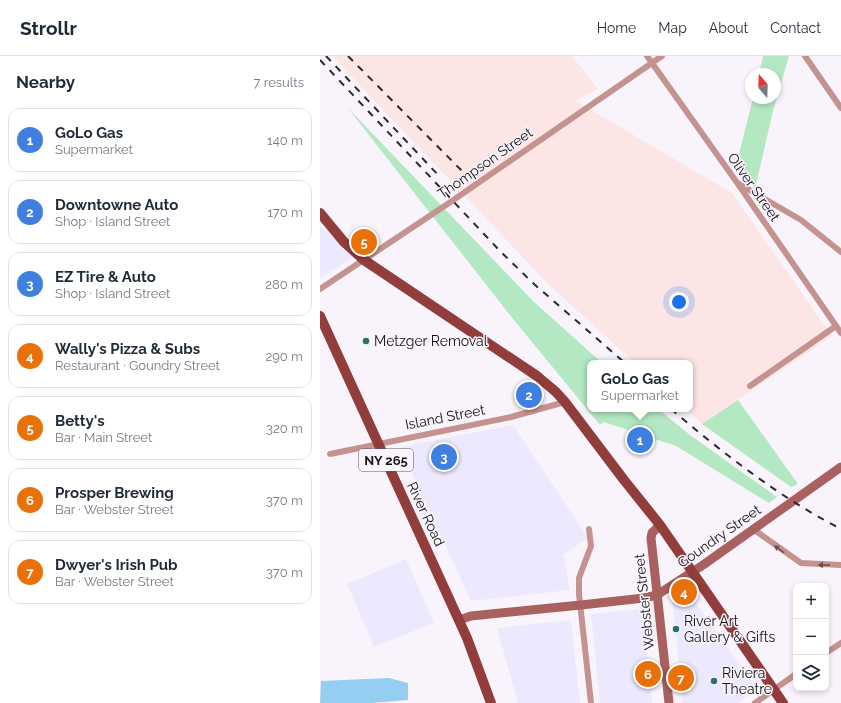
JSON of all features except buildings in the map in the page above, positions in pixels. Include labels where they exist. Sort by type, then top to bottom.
[{"type":"main road","points":[[320,213],[344,242],[364,260],[537,376],[556,392],[660,525],[783,703]]},
{"type":"main road","name":"River Road","points":[[320,316],[459,620],[476,660],[491,703]]},
{"type":"street","name":"Oliver Street","points":[[647,56],[841,333]]},
{"type":"street","name":"Thompson Street","points":[[320,289],[662,56]]},
{"type":"street","points":[[804,56],[841,108]]},
{"type":"street","points":[[738,184],[801,220],[841,252]]},
{"type":"street","points":[[750,386],[836,326]]},
{"type":"street","name":"Island Street","points":[[330,454],[511,416],[565,402]]},
{"type":"street","name":"Goundry Street","points":[[459,620],[471,616],[581,606],[657,595],[754,529],[841,467]]},
{"type":"street","name":"Webster Street","points":[[660,525],[651,535],[669,703]]},
{"type":"street","points":[[589,529],[590,546],[579,578],[591,703]]},
{"type":"street","points":[[754,529],[801,563],[841,565]]},
{"type":"street","points":[[829,651],[841,643]]},
{"type":"street","points":[[754,703],[793,676]]},
{"type":"shaded area","points":[[332,56],[572,56],[598,89],[576,101],[732,193],[832,336],[702,424],[688,412],[693,412],[693,360],[632,360],[549,285]]},
{"type":"shaded area","points":[[320,226],[352,258],[320,278]]},
{"type":"shaded area","points":[[513,425],[588,538],[563,555],[570,590],[471,601],[400,447]]},
{"type":"shaded area","points":[[406,559],[434,623],[374,647],[347,584]]},
{"type":"shaded area","points":[[686,589],[757,689],[738,703],[683,703],[672,599]]},
{"type":"shaded area","points":[[642,609],[652,703],[600,703],[591,614]]},
{"type":"shaded area","points":[[571,620],[580,703],[518,703],[497,628]]},
{"type":"green space","points":[[763,56],[789,56],[781,84],[781,68],[760,68]]},
{"type":"green space","points":[[752,104],[775,104],[755,189],[737,162]]},
{"type":"green space","points":[[347,107],[533,301],[599,360],[587,360],[587,409],[509,314]]},
{"type":"green space","points":[[738,400],[798,484],[791,487],[702,424]]},
{"type":"green space","points":[[589,412],[662,412],[690,435],[777,497],[769,503],[676,446],[604,422],[600,425]]},
{"type":"water","points":[[389,678],[408,683],[408,700],[372,703],[320,703],[321,681]]},
{"type":"railway","points":[[326,56],[441,178]]},
{"type":"railway","points":[[348,56],[465,174]]},
{"type":"railway","points":[[320,60],[500,251],[534,284],[622,360]]},
{"type":"railway","points":[[675,412],[711,442],[774,489],[818,517],[841,529]]},
{"type":"place","name":"Betty's","points":[[364,242]]},
{"type":"place","name":"Metzger Removal","points":[[366,341]]},
{"type":"place","name":"Downtowne Auto","points":[[529,395]]},
{"type":"place","name":"GoLo Gas","points":[[640,440]]},
{"type":"place","name":"EZ Tire & Auto","points":[[444,457]]},
{"type":"place","name":"Wally's Pizza & Subs","points":[[684,592]]},
{"type":"place","name":"River Art Gallery & Gifts","points":[[676,629]]},
{"type":"place","name":"Prosper Brewing","points":[[648,674]]},
{"type":"place","name":"Dwyer's Irish Pub","points":[[681,678]]},
{"type":"place","name":"Riviera Theatre","points":[[714,681]]}]
